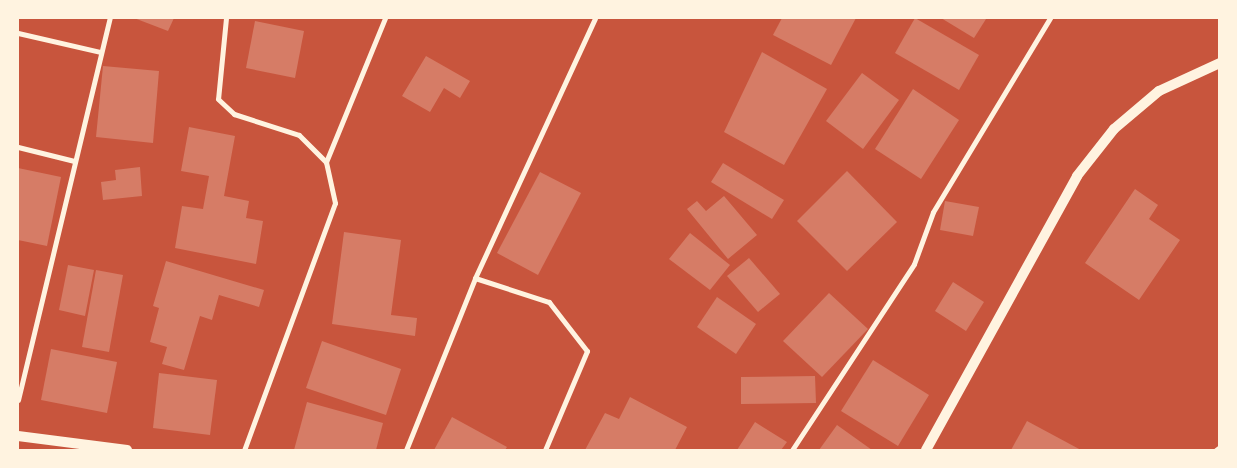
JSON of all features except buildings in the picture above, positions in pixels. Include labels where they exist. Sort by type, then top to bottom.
[{"type":"main road","points":[[926,450],[1077,176],[1114,129],[1159,91],[1220,63]]},
{"type":"main road","points":[[18,436],[127,450]]},
{"type":"street","points":[[18,400],[100,52],[110,18]]},
{"type":"street","points":[[226,18],[218,99],[234,114],[299,135],[326,162],[336,203],[244,450]]},
{"type":"street","points":[[326,162],[385,18]]},
{"type":"street","points":[[406,450],[475,278],[595,18]]},
{"type":"street","points":[[792,450],[914,264],[933,212],[1050,18]]},
{"type":"street","points":[[18,33],[100,52]]},
{"type":"street","points":[[18,147],[74,161]]},
{"type":"street","points":[[475,278],[549,302],[587,350],[545,450]]},
{"type":"street","points":[[1216,450],[1220,448]]}]
